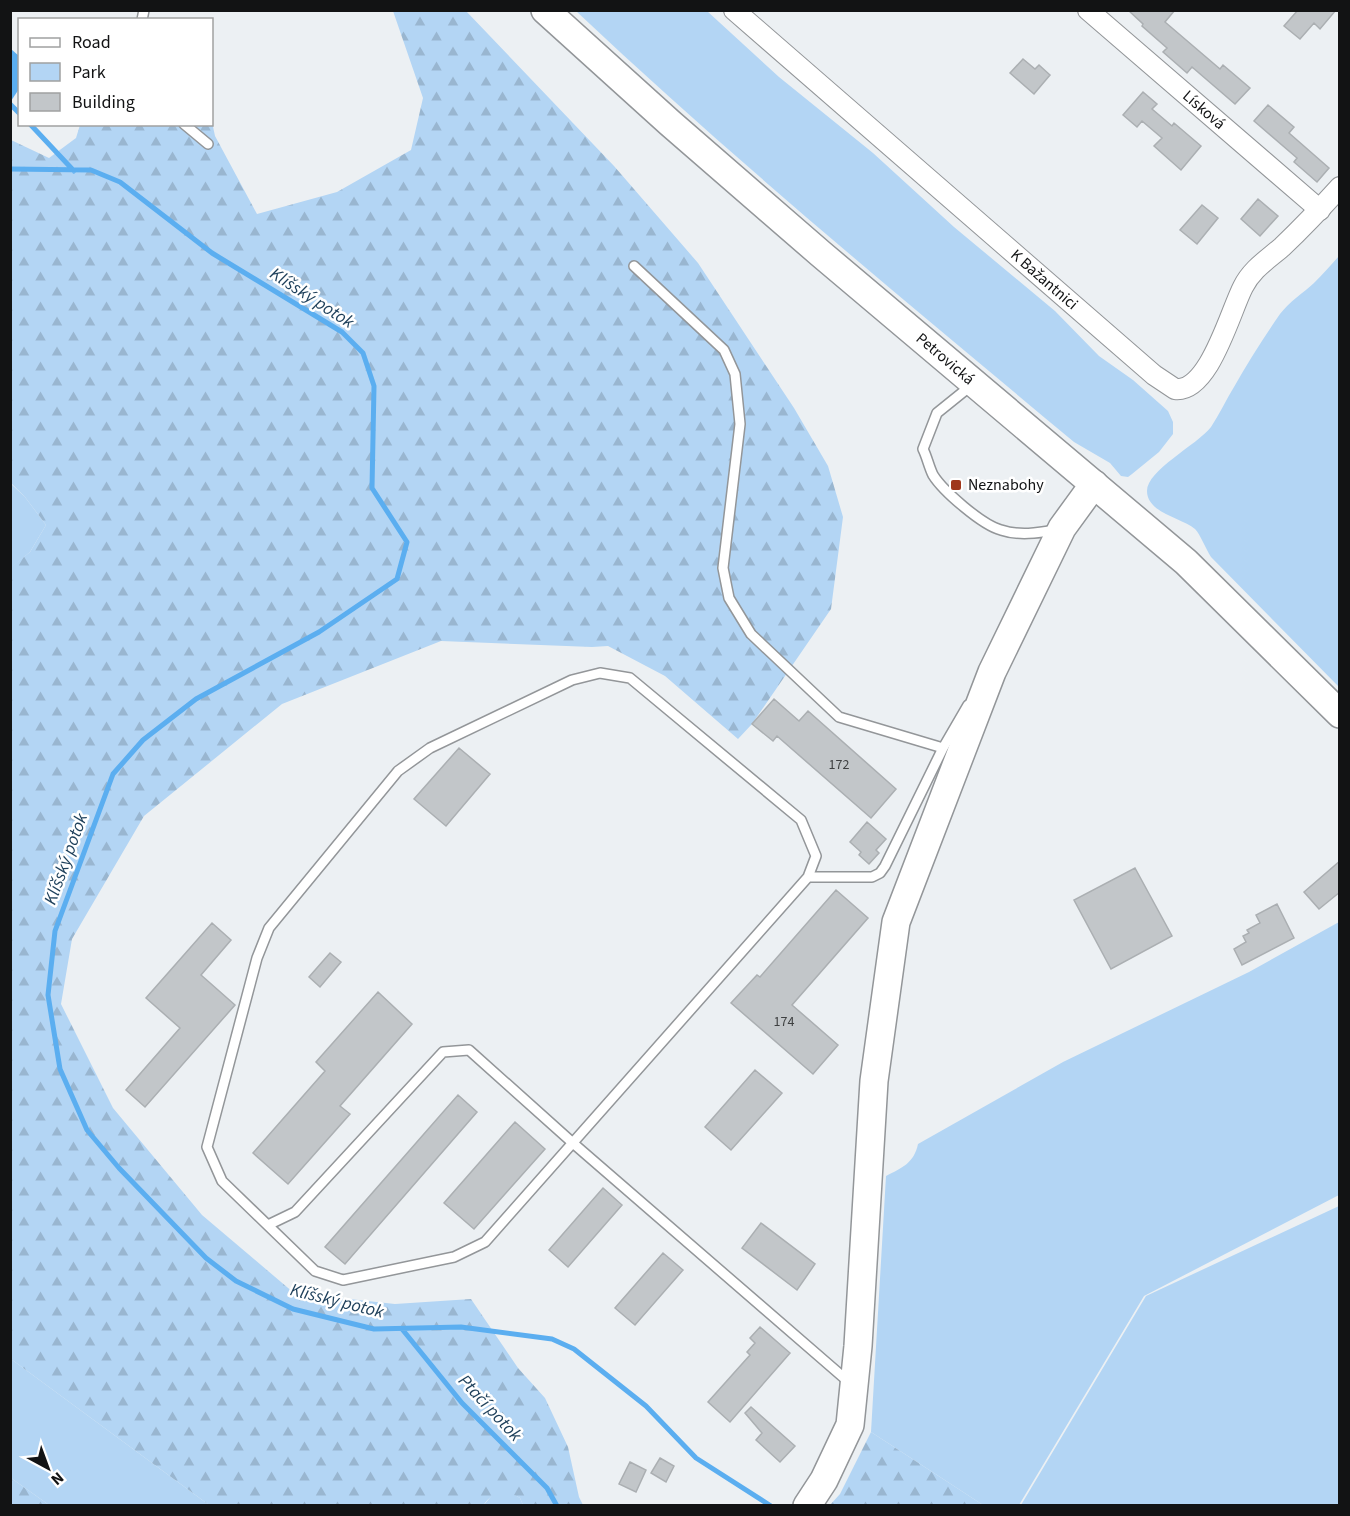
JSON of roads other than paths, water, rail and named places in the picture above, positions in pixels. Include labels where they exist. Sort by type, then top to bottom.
[{"type":"street","name":"Petrovická","points":[[545,10],[679,131],[821,254],[1186,562],[1340,714]]},
{"type":"street","name":"K Bažantnici","points":[[734,10],[1154,375],[1175,389],[1189,388],[1210,363],[1244,285],[1257,267],[1281,248],[1340,187]]},
{"type":"street","name":"Lísková","points":[[1088,10],[1320,210]]},
{"type":"street","points":[[807,1505],[824,1480],[850,1425],[874,1081],[896,922],[992,672],[1062,528],[1094,484]]},
{"type":"lane","points":[[186,126],[208,144]]},
{"type":"lane","points":[[634,266],[724,350],[735,375],[740,424],[723,568],[729,598],[751,634],[839,717],[942,748]]},
{"type":"lane","points":[[975,383],[937,413],[923,448],[934,475],[952,496],[978,518],[1000,530],[1032,534],[1062,528]]},
{"type":"lane","points":[[808,877],[872,877],[880,873],[892,854],[942,748],[961,715],[992,672]]},
{"type":"lane","points":[[600,673],[630,678],[801,820],[816,855],[808,877],[574,1144],[485,1242],[454,1257],[343,1280],[315,1271],[222,1181],[207,1147],[257,957],[268,928],[382,790],[398,771],[430,748],[572,680],[600,673]]},
{"type":"lane","points":[[268,1225],[295,1212],[442,1052],[469,1050],[854,1387]]},
{"type":"water","points":[[11,49],[18,55],[18,90],[11,101]]},
{"type":"waterway","points":[[10,104],[18,112]]},
{"type":"waterway","points":[[32,126],[74,171]]},
{"type":"waterway","name":"Klíšský potok","points":[[10,169],[91,170],[120,182],[212,253],[342,332],[363,353],[374,386],[372,488],[407,542],[397,579],[319,632],[196,699],[143,740],[113,774],[55,931],[48,995],[60,1069],[87,1130],[119,1168],[206,1258],[236,1281],[293,1309],[374,1329],[461,1327],[552,1339],[574,1349],[646,1406],[696,1458],[771,1506]]},
{"type":"waterway","name":"Ptačí potok","points":[[402,1329],[462,1403],[547,1488],[557,1506]]},
{"type":"place","name":"Neznabohy","points":[[956,485]]}]
